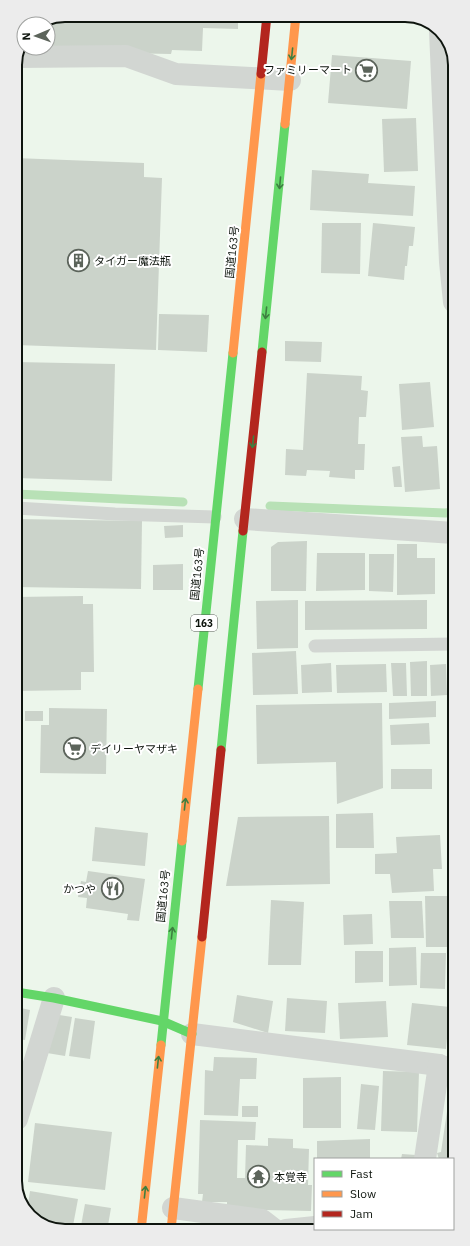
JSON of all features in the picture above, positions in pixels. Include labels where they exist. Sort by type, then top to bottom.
[{"type":"main road","name":"国道163号","points":[[142,1224],[250,194],[266,22]]},
{"type":"main road","name":"163","points":[[172,1224],[295,22]]},
{"type":"main road","points":[[22,993],[54,998],[162,1021],[192,1034]]},
{"type":"street","points":[[440,41],[448,216]]},
{"type":"street","points":[[56,56],[126,56],[176,74],[290,80]]},
{"type":"street","points":[[245,519],[448,533]]},
{"type":"street","points":[[22,1103],[54,998]]},
{"type":"street","points":[[192,1034],[447,1068],[425,1158]]},
{"type":"street","points":[[174,1208],[262,1220],[267,1224]]},
{"type":"lane","points":[[22,508],[115,514],[215,517]]},
{"type":"lane","points":[[315,646],[448,644]]},
{"type":"building","points":[[238,22],[238,29],[203,28],[202,51],[172,50],[171,54],[56,52],[56,23]]},
{"type":"building","points":[[332,55],[411,61],[407,109],[328,103]]},
{"type":"building","points":[[416,118],[418,171],[384,172],[382,119]]},
{"type":"building","name":"タイガー魔法瓶","points":[[22,158],[144,163],[144,177],[162,178],[156,350],[22,345]]},
{"type":"building","points":[[312,170],[369,174],[368,183],[415,186],[413,216],[310,210]]},
{"type":"building","points":[[322,223],[361,223],[360,274],[321,273]]},
{"type":"building","points":[[373,223],[415,227],[413,246],[409,246],[404,280],[368,276]]},
{"type":"building","points":[[159,314],[209,315],[207,352],[158,350]]},
{"type":"building","points":[[285,341],[322,342],[321,362],[285,361]]},
{"type":"building","points":[[22,362],[115,364],[112,481],[22,478]]},
{"type":"building","points":[[307,373],[362,376],[361,390],[368,391],[366,417],[359,417],[358,444],[365,444],[364,470],[355,470],[355,479],[329,477],[330,471],[307,470],[306,476],[285,475],[286,449],[303,450]]},
{"type":"building","points":[[430,382],[434,427],[402,430],[399,384]]},
{"type":"building","points":[[422,436],[423,447],[437,446],[440,489],[405,492],[401,437]]},
{"type":"building","points":[[400,466],[402,487],[394,487],[392,467]]},
{"type":"building","points":[[22,519],[142,521],[141,589],[22,587]]},
{"type":"building","points":[[183,525],[183,537],[165,538],[164,526]]},
{"type":"building","points":[[307,541],[306,591],[271,591],[271,547],[278,542]]},
{"type":"building","points":[[397,544],[417,544],[417,558],[435,558],[435,594],[397,595]]},
{"type":"building","points":[[317,553],[365,553],[365,590],[316,591]]},
{"type":"building","points":[[369,554],[394,554],[393,592],[369,591]]},
{"type":"building","points":[[183,564],[183,590],[153,590],[153,565]]},
{"type":"building","points":[[83,596],[83,604],[93,604],[94,672],[81,672],[81,690],[22,691],[22,597]]},
{"type":"building","points":[[298,600],[298,648],[257,649],[256,601]]},
{"type":"building","points":[[427,600],[427,629],[305,630],[305,601]]},
{"type":"building","points":[[296,651],[298,694],[253,695],[252,653]]},
{"type":"building","points":[[427,661],[427,696],[411,696],[410,662]]},
{"type":"building","points":[[331,663],[332,692],[302,693],[301,665]]},
{"type":"building","points":[[391,663],[406,663],[407,696],[393,696]]},
{"type":"building","points":[[386,664],[387,692],[337,693],[336,665]]},
{"type":"building","points":[[446,664],[447,695],[431,696],[430,665]]},
{"type":"building","points":[[436,701],[436,717],[389,719],[389,703]]},
{"type":"building","points":[[382,703],[383,788],[337,804],[336,762],[257,764],[256,705]]},
{"type":"building","name":"デイリーヤマザキ","points":[[49,708],[107,709],[106,774],[40,773],[41,725],[49,725]]},
{"type":"building","points":[[25,711],[43,711],[43,721],[25,721]]},
{"type":"building","points":[[429,723],[430,744],[391,745],[390,725]]},
{"type":"building","points":[[391,769],[432,769],[432,789],[391,789]]},
{"type":"building","points":[[373,813],[374,848],[336,848],[336,814]]},
{"type":"building","points":[[329,816],[330,884],[226,886],[238,817]]},
{"type":"building","points":[[95,827],[148,833],[145,866],[92,861]]},
{"type":"building","points":[[440,835],[442,869],[433,869],[434,891],[392,893],[390,874],[375,874],[375,854],[397,853],[396,837]]},
{"type":"building","name":"かつや","points":[[88,871],[145,879],[139,921],[127,920],[128,914],[86,908],[87,898],[78,897],[81,881],[86,882]]},
{"type":"building","points":[[425,896],[448,896],[448,947],[426,947]]},
{"type":"building","points":[[271,900],[304,902],[301,965],[268,965]]},
{"type":"building","points":[[389,901],[422,901],[424,938],[391,938]]},
{"type":"building","points":[[372,914],[373,944],[344,945],[343,915]]},
{"type":"building","points":[[416,947],[417,985],[389,986],[389,948]]},
{"type":"building","points":[[355,951],[383,951],[383,982],[355,983]]},
{"type":"building","points":[[421,953],[446,953],[445,989],[420,988]]},
{"type":"building","points":[[237,995],[273,1001],[268,1033],[233,1022]]},
{"type":"building","points":[[287,998],[327,1001],[325,1033],[285,1031]]},
{"type":"building","points":[[386,1001],[388,1037],[340,1039],[338,1003]]},
{"type":"building","points":[[412,1003],[448,1007],[446,1049],[407,1045]]},
{"type":"building","points":[[22,1008],[30,1010],[25,1040],[22,1040]]},
{"type":"building","points":[[53,1014],[72,1017],[65,1056],[47,1053]]},
{"type":"building","points":[[75,1018],[95,1021],[90,1059],[69,1056]]},
{"type":"building","points":[[214,1057],[257,1058],[256,1079],[240,1079],[238,1116],[204,1115],[205,1070],[213,1071]]},
{"type":"building","points":[[383,1071],[419,1072],[417,1132],[381,1131]]},
{"type":"building","points":[[341,1077],[341,1128],[303,1128],[303,1078]]},
{"type":"building","points":[[361,1084],[379,1086],[375,1130],[357,1129]]},
{"type":"building","points":[[448,1105],[448,1158],[439,1158],[437,1153],[441,1152]]},
{"type":"building","points":[[242,1106],[258,1106],[258,1117],[242,1117]]},
{"type":"building","points":[[200,1120],[256,1122],[255,1140],[238,1140],[237,1178],[245,1178],[246,1145],[268,1146],[268,1138],[293,1139],[293,1148],[309,1149],[308,1185],[312,1185],[311,1211],[227,1209],[227,1202],[202,1202],[203,1194],[198,1194]]},
{"type":"building","points":[[35,1123],[112,1132],[105,1190],[28,1182]]},
{"type":"building","points":[[370,1139],[370,1158],[317,1158],[317,1141]]},
{"type":"building","points":[[402,1154],[416,1155],[416,1158],[401,1158]]},
{"type":"building","points":[[30,1191],[78,1199],[73,1224],[62,1224],[48,1221],[41,1217],[28,1203]]},
{"type":"building","points":[[85,1204],[111,1208],[108,1224],[81,1224]]},
{"type":"waterway","points":[[22,494],[183,502]]},
{"type":"waterway","points":[[270,506],[448,513]]},
{"type":"traffic: fast","points":[[262,352],[285,124]]},
{"type":"traffic: fast","points":[[198,689],[233,353]]},
{"type":"traffic: fast","points":[[221,750],[243,531]]},
{"type":"traffic: fast","points":[[161,1045],[182,841]]},
{"type":"traffic: fast","points":[[22,993],[54,998],[162,1021],[192,1034]]},
{"type":"traffic: slow","points":[[285,124],[295,22]]},
{"type":"traffic: slow","points":[[233,353],[261,74]]},
{"type":"traffic: slow","points":[[182,841],[198,689]]},
{"type":"traffic: slow","points":[[172,1224],[202,937]]},
{"type":"traffic: slow","points":[[142,1224],[161,1045]]},
{"type":"traffic: jam","points":[[261,74],[266,22]]},
{"type":"traffic: jam","points":[[243,531],[262,352]]},
{"type":"traffic: jam","points":[[202,937],[221,750]]},
{"type":"place","name":"ファミリーマート","points":[[367,70]]},
{"type":"place","name":"タイガー魔法瓶","points":[[78,261]]},
{"type":"place","name":"デイリーヤマザキ","points":[[74,749]]},
{"type":"place","name":"かつや","points":[[112,889]]},
{"type":"place","name":"本覚寺","points":[[259,1177]]}]
